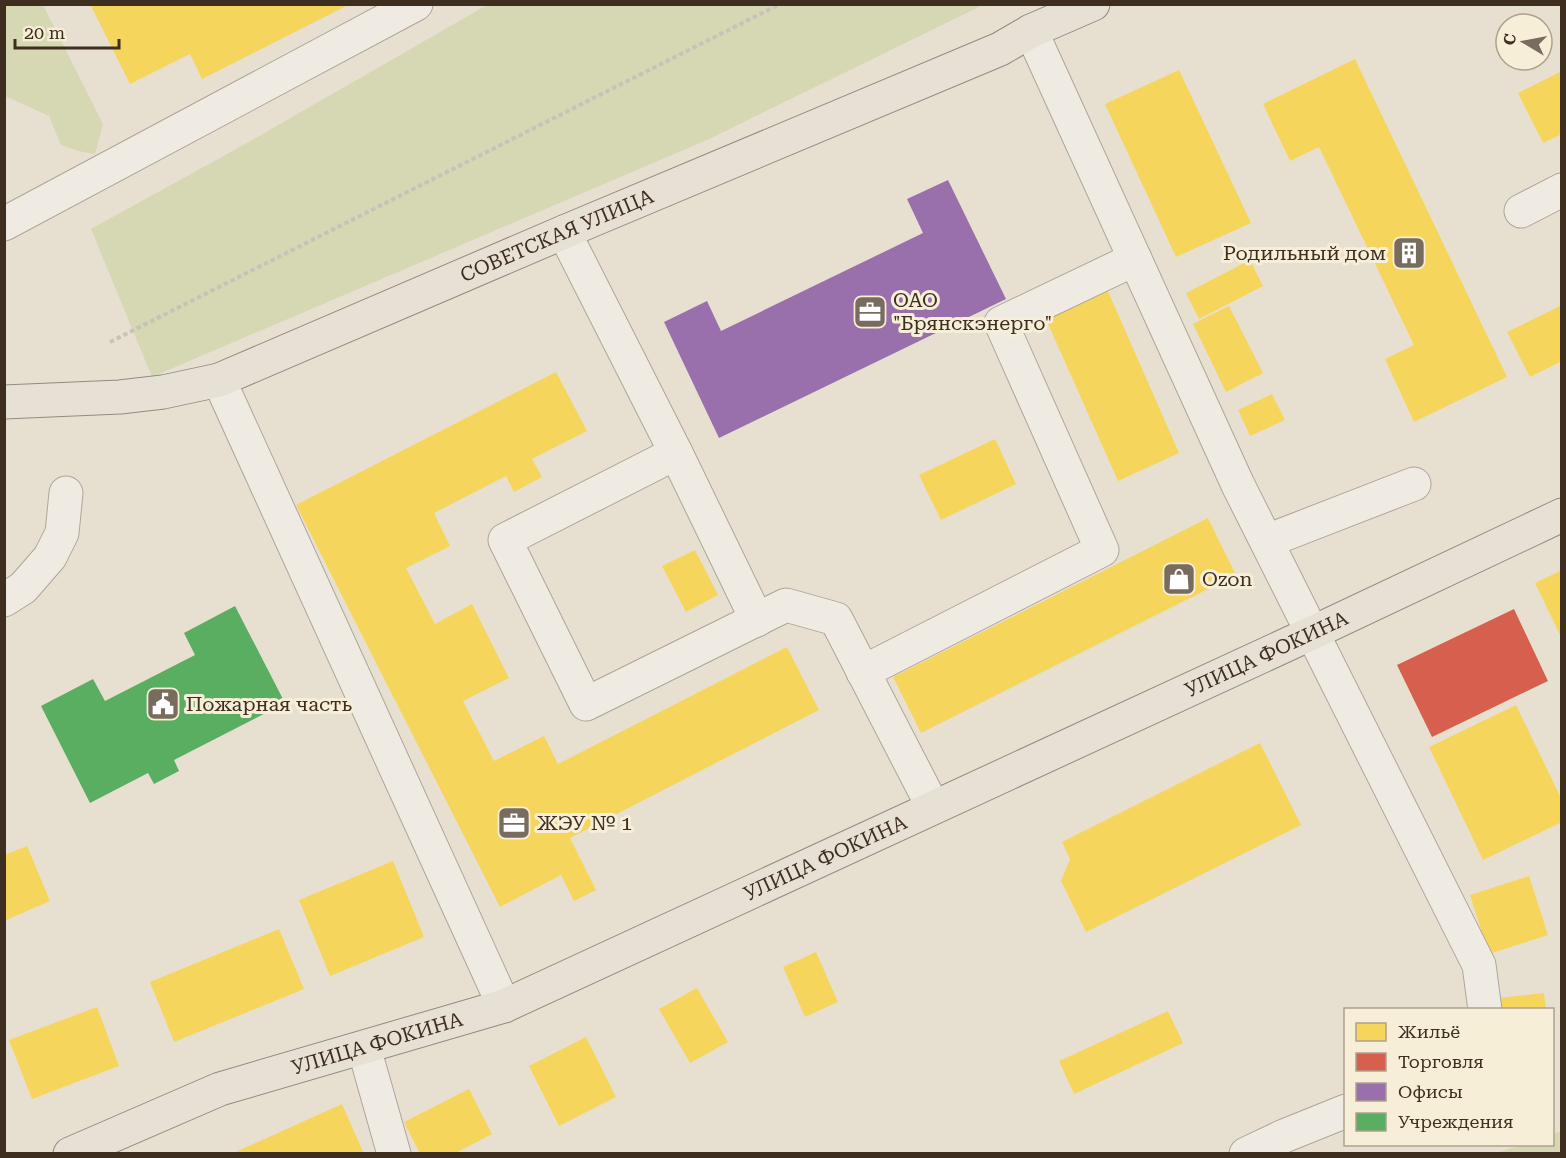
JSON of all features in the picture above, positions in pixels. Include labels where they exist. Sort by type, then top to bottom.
[{"type":"main road","name":"СОВЕТСКАЯ УЛИЦА","points":[[4,402],[120,397],[163,392],[219,380],[1000,49],[1031,31],[1093,4]]},
{"type":"main road","name":"УЛИЦА ФОКИНА","points":[[70,1154],[220,1089],[504,1006],[1562,515]]},
{"type":"street","points":[[4,224],[416,4]]},
{"type":"street","points":[[1031,31],[1238,484],[1479,965],[1485,1008]]},
{"type":"street","points":[[1521,211],[1562,190]]},
{"type":"street","points":[[564,232],[676,453],[757,621]]},
{"type":"street","points":[[863,672],[1102,550],[1001,323],[1135,259]]},
{"type":"street","points":[[219,380],[504,1006]]},
{"type":"street","points":[[676,453],[505,540],[586,704],[786,605],[836,619],[933,807]]},
{"type":"street","points":[[1267,541],[1414,484]]},
{"type":"street","points":[[4,600],[23,588],[50,557],[62,532],[66,493]]},
{"type":"street","points":[[364,1047],[394,1154]]},
{"type":"street","points":[[1246,1154],[1344,1112]]},
{"type":"path","points":[[110,342],[780,4]]},
{"type":"green space","points":[[4,5],[43,5],[103,124],[95,154],[61,145],[49,116],[5,96]]},
{"type":"green space","points":[[487,5],[983,5],[707,140],[152,377],[91,229],[247,143]]},
{"type":"green space","points":[[1561,1131],[1561,1153],[1495,1153],[1519,1146],[1554,1146],[1554,1134]]},
{"type":"building: Жильё","points":[[90,4],[350,4],[202,79],[190,54],[130,84]]},
{"type":"building: Жильё","name":"Родильный дом","points":[[1355,59],[1507,377],[1414,422],[1385,359],[1414,345],[1319,147],[1290,161],[1263,104]]},
{"type":"building: Жильё","points":[[1179,70],[1251,223],[1176,257],[1105,104]]},
{"type":"building: Жильё","points":[[1562,71],[1562,134],[1543,143],[1518,93]]},
{"type":"building: Жильё","points":[[1250,260],[1263,286],[1199,319],[1186,293]]},
{"type":"building: Жильё","points":[[1107,289],[1179,453],[1118,481],[1045,317]]},
{"type":"building: Жильё","points":[[1562,305],[1562,361],[1530,377],[1507,332]]},
{"type":"building: Жильё","points":[[1229,306],[1263,373],[1226,392],[1193,324]]},
{"type":"building: Жильё","points":[[556,372],[587,431],[532,459],[542,477],[514,492],[506,476],[434,513],[450,546],[406,568],[435,624],[472,604],[509,678],[463,701],[494,761],[544,736],[558,764],[787,647],[819,710],[570,838],[596,890],[574,901],[561,875],[500,907],[296,505]]},
{"type":"building: Жильё","points":[[1272,394],[1285,420],[1250,436],[1238,410]]},
{"type":"building: Жильё","points":[[995,439],[1016,484],[941,520],[919,475]]},
{"type":"building: Жильё","points":[[1208,518],[1236,575],[921,733],[893,677]]},
{"type":"building: Жильё","points":[[695,550],[718,595],[686,612],[662,566]]},
{"type":"building: Жильё","points":[[1562,570],[1562,639],[1535,583]]},
{"type":"building: Жильё","points":[[1516,705],[1562,800],[1562,822],[1483,860],[1429,747]]},
{"type":"building: Жильё","points":[[1260,743],[1301,825],[1086,932],[1061,881],[1070,859],[1062,842]]},
{"type":"building: Жильё","points":[[27,846],[50,901],[4,921],[4,855]]},
{"type":"building: Жильё","points":[[393,861],[424,937],[330,976],[299,900]]},
{"type":"building: Жильё","points":[[1529,876],[1548,935],[1489,954],[1470,895]]},
{"type":"building: Жильё","points":[[279,929],[304,989],[174,1042],[150,982]]},
{"type":"building: Жильё","points":[[816,952],[838,1002],[805,1017],[783,967]]},
{"type":"building: Жильё","points":[[697,988],[728,1042],[690,1063],[659,1009]]},
{"type":"building: Жильё","points":[[1544,993],[1546,1008],[1500,1008],[1499,998]]},
{"type":"building: Жильё","points":[[97,1007],[119,1066],[32,1099],[9,1040]]},
{"type":"building: Жильё","points":[[1168,1011],[1183,1043],[1074,1094],[1059,1061]]},
{"type":"building: Жильё","points":[[586,1037],[616,1097],[559,1126],[529,1066]]},
{"type":"building: Жильё","points":[[469,1089],[492,1134],[454,1154],[420,1154],[404,1122]]},
{"type":"building: Жильё","points":[[342,1104],[364,1154],[231,1154]]},
{"type":"building: Торговля","points":[[1514,609],[1548,681],[1432,737],[1397,665]]},
{"type":"building: Офисы","name":"ОАО \"Брянскэнерго\"","points":[[948,180],[1006,299],[719,438],[664,322],[707,301],[721,331],[923,233],[907,199]]},
{"type":"building: Учреждения","name":"Пожарная часть","points":[[235,606],[285,703],[174,760],[179,771],[154,784],[148,773],[90,803],[41,706],[93,679],[105,701],[195,655],[184,633]]},
{"type":"place","name":"Родильный дом","points":[[1409,253]]},
{"type":"place","name":"ОАО \"Брянскэнерго\"","points":[[870,312]]},
{"type":"place","name":"Ozon","points":[[1179,579]]},
{"type":"place","name":"Пожарная часть","points":[[163,704]]},
{"type":"place","name":"ЖЭУ № 1","points":[[514,823]]}]
